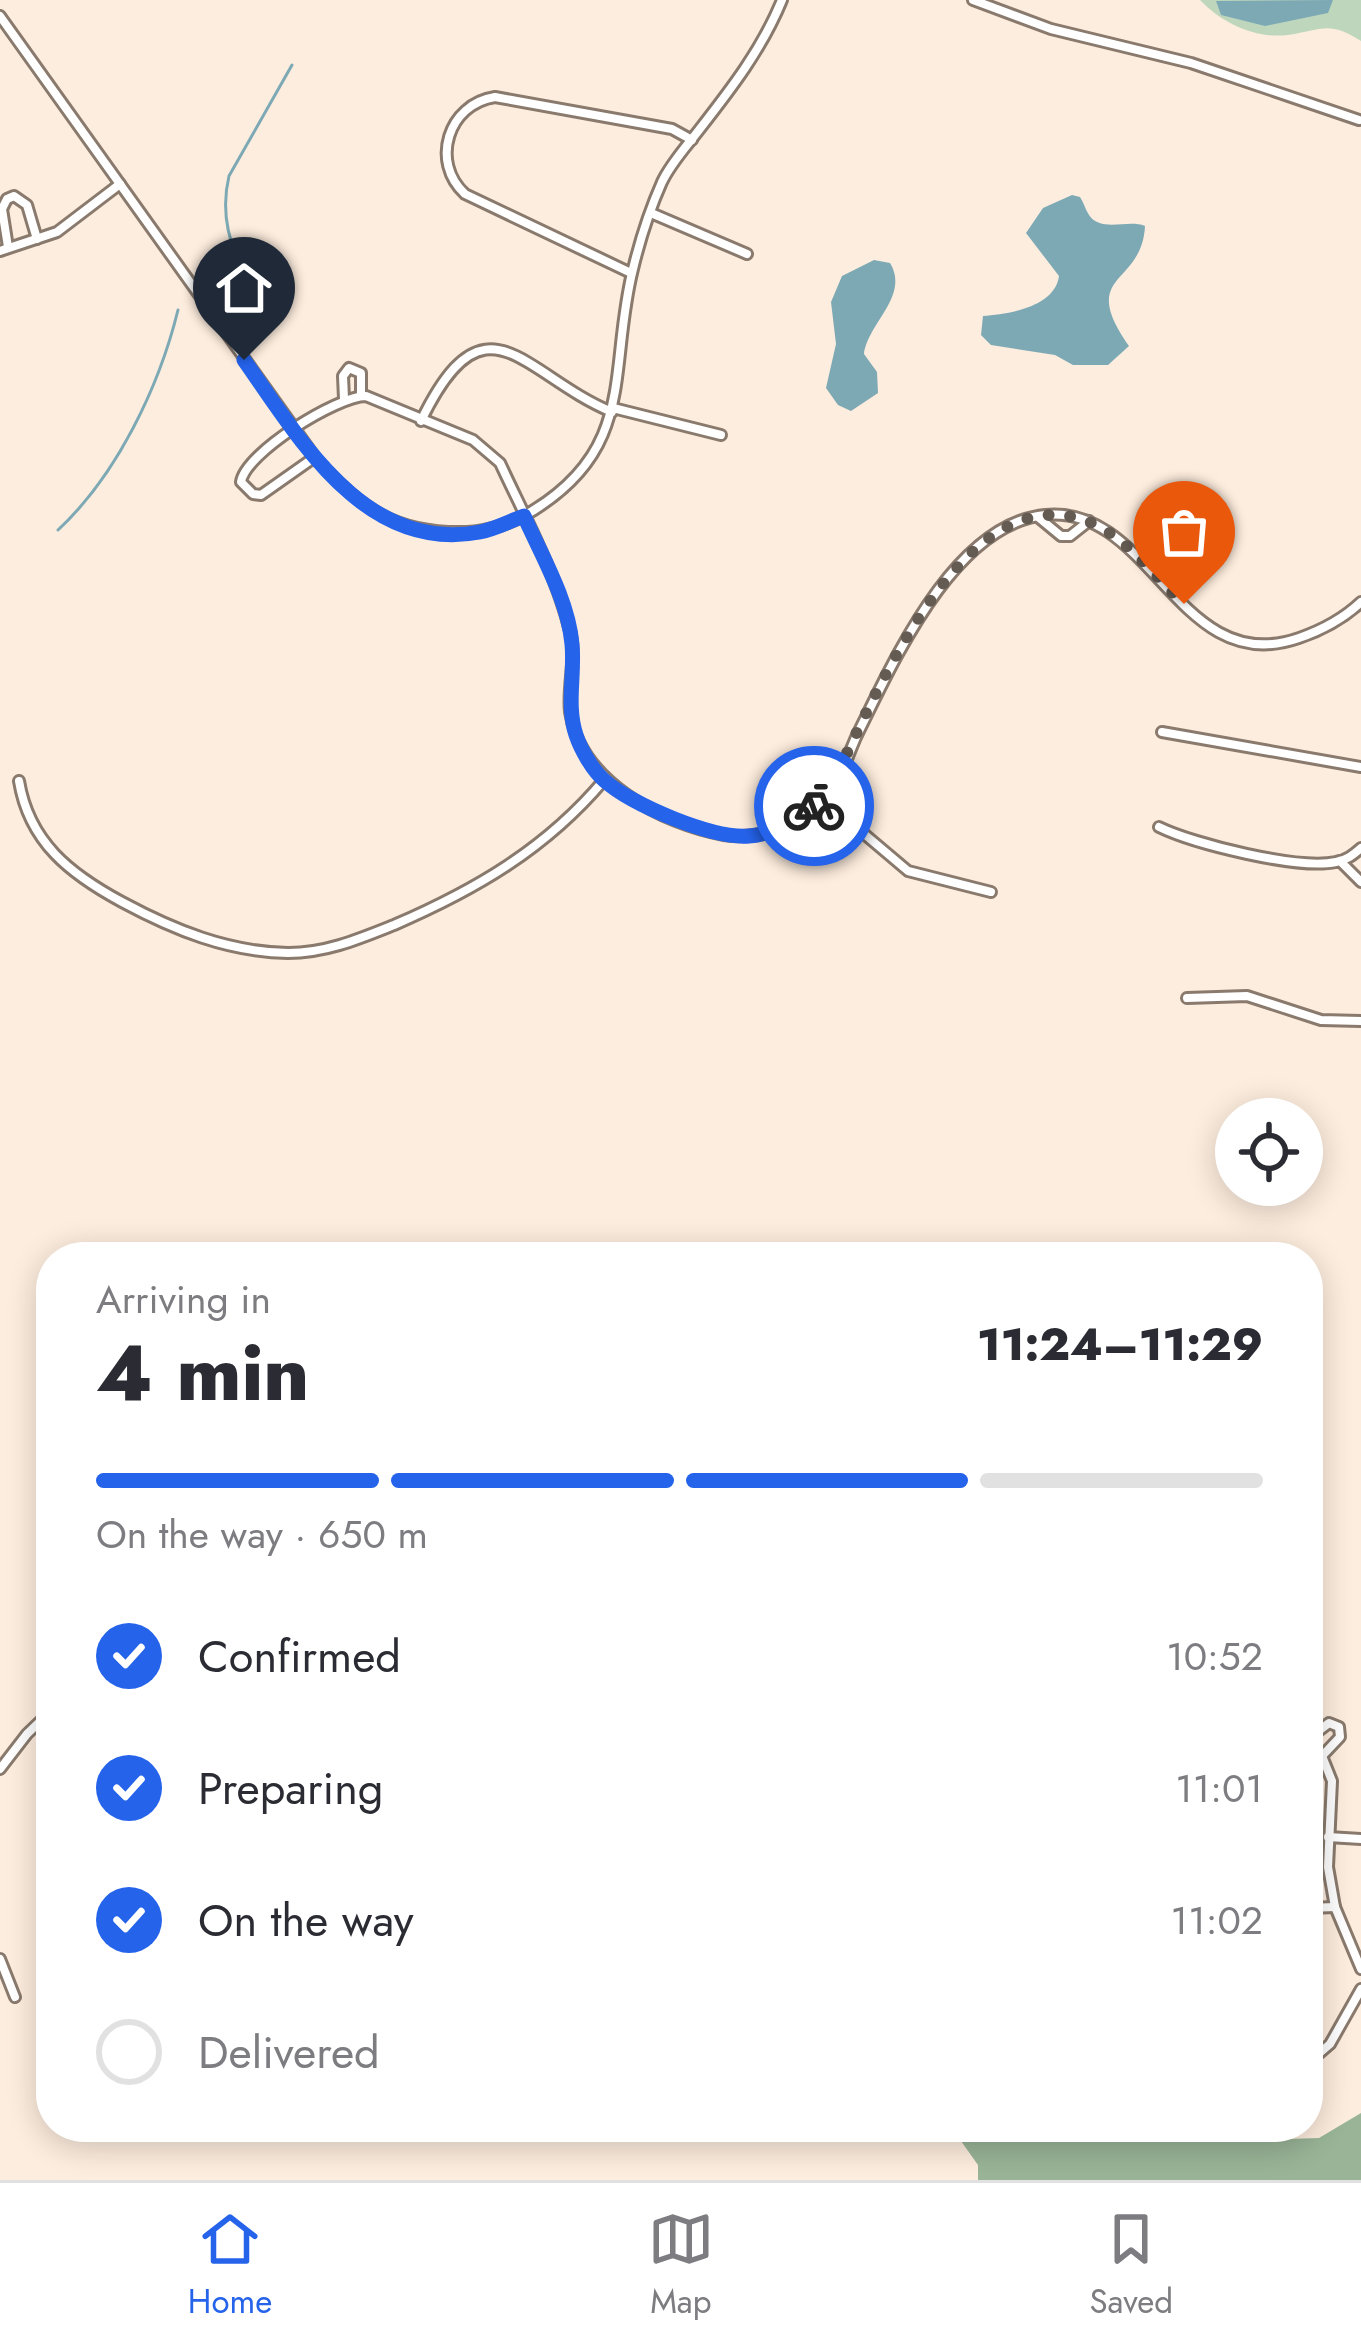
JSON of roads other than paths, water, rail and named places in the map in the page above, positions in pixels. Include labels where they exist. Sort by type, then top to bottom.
[{"type":"street","points":[[0,16],[315,457],[361,504],[403,526],[479,532],[524,516],[580,474],[613,410],[632,273],[668,171],[760,47],[782,0]]},
{"type":"street","points":[[973,0],[1051,28],[1191,63],[1359,120]]},
{"type":"street","points":[[632,273],[465,194],[455,185],[446,164],[452,129],[465,110],[495,97],[672,129],[692,140]]},
{"type":"street","points":[[37,239],[27,206],[14,196],[7,199],[2,209],[4,249],[37,239],[57,232],[120,184]]},
{"type":"street","points":[[651,213],[747,254]]},
{"type":"street","points":[[421,421],[449,368],[468,355],[492,350],[512,352],[591,403],[721,435]]},
{"type":"street","points":[[344,399],[343,376],[349,368],[361,374],[362,395]]},
{"type":"street","points":[[315,457],[260,495],[241,482],[245,466],[294,430],[344,399],[362,395],[473,440],[488,451],[500,463],[569,627],[570,711],[577,739],[604,780],[691,826],[734,836],[786,826],[824,800],[928,603],[955,568],[982,544],[1023,519],[1060,515],[1089,521],[1126,545],[1202,622],[1247,645],[1281,644],[1312,634],[1361,602]]},
{"type":"street","points":[[1037,516],[1060,536],[1070,536],[1089,521]]},
{"type":"street","points":[[1162,732],[1361,767]]},
{"type":"street","points":[[19,782],[24,810],[45,843],[100,890],[155,920],[209,941],[288,953],[342,944],[457,897],[503,871],[545,839],[604,780]]},
{"type":"street","points":[[824,800],[908,872],[991,892]]},
{"type":"street","points":[[1159,827],[1185,840],[1309,864],[1340,861],[1361,848]]},
{"type":"street","points":[[1340,861],[1361,882]]},
{"type":"street","points":[[1187,998],[1247,996],[1321,1020],[1361,1022]]},
{"type":"street","points":[[1323,1729],[1329,1723],[1339,1727],[1340,1736],[1323,1755]]},
{"type":"street","points":[[0,1769],[36,1725]]},
{"type":"street","points":[[1323,1758],[1332,1781],[1328,1837],[1335,1907],[1361,1969]]},
{"type":"street","points":[[1328,1837],[1361,1839]]},
{"type":"street","points":[[1323,1907],[1335,1907]]},
{"type":"street","points":[[0,1959],[15,1997]]},
{"type":"street","points":[[1323,2050],[1361,1989]]},
{"type":"water","points":[[1333,0],[1328,13],[1265,26],[1221,15],[1216,1]]},
{"type":"water","points":[[1072,195],[1080,197],[1089,215],[1100,223],[1145,226],[1134,260],[1110,292],[1109,305],[1129,346],[1108,365],[1073,365],[1055,355],[991,345],[981,335],[983,316],[1029,307],[1056,287],[1059,276],[1026,233],[1043,208]]},
{"type":"water","points":[[874,260],[890,263],[895,287],[864,354],[877,372],[878,393],[851,411],[838,405],[826,388],[836,344],[831,302],[842,276]]},
{"type":"waterway","points":[[238,260],[226,219],[229,176],[292,65]]},
{"type":"waterway","points":[[58,530],[99,483],[133,428],[160,369],[178,310]]}]
